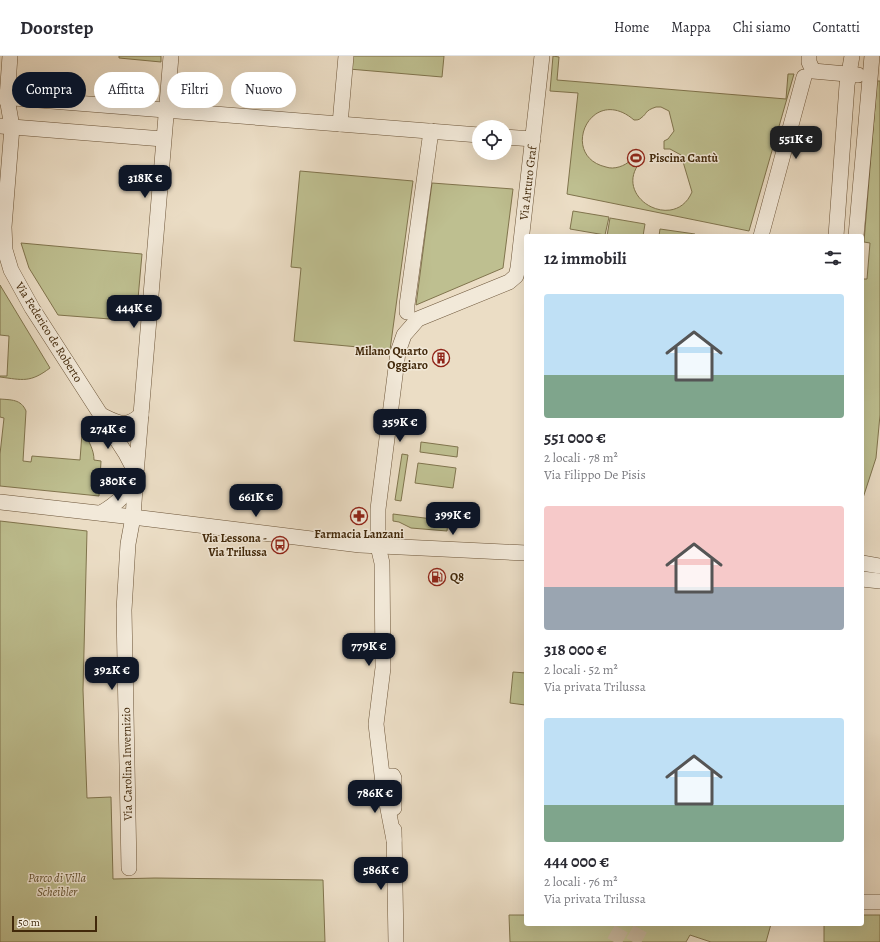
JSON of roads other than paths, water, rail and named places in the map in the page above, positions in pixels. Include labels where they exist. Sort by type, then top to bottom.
[{"type":"street","name":"Via Federico de Roberto","points":[[10,56],[4,97],[6,127],[4,227],[5,250],[11,270],[32,308],[126,454],[136,474]]},
{"type":"street","points":[[132,517],[171,56]]},
{"type":"street","points":[[340,124],[346,56]]},
{"type":"street","name":"Via Arturo Graf","points":[[378,546],[378,509],[398,352],[404,335],[412,324],[418,319],[509,282],[516,276],[542,56]]},
{"type":"street","points":[[810,56],[809,62],[813,71],[875,77]]},
{"type":"street","points":[[836,234],[849,74],[852,56]]},
{"type":"street","points":[[856,234],[875,77],[872,56]]},
{"type":"street","points":[[762,234],[804,77]]},
{"type":"street","points":[[4,97],[472,134]]},
{"type":"street","points":[[6,127],[164,139]]},
{"type":"street","points":[[407,312],[430,131]]},
{"type":"street","points":[[512,138],[533,139]]},
{"type":"street","points":[[100,414],[116,422],[124,424],[133,422],[141,415]]},
{"type":"street","points":[[102,514],[119,502],[128,490],[136,474]]},
{"type":"street","points":[[0,502],[378,546],[524,553]]},
{"type":"street","name":"Via Carolina Invernizio","points":[[129,868],[124,610],[128,544],[132,517]]},
{"type":"street","points":[[378,546],[382,563],[383,668],[376,724],[383,783],[394,840],[396,942]]},
{"type":"street","points":[[864,563],[880,566]]},
{"type":"street","points":[[864,579],[880,582]]},
{"type":"street","points":[[864,902],[880,902]]},
{"type":"tunnel","points":[[614,942],[623,926]]},
{"type":"tunnel","points":[[633,942],[642,926]]},
{"type":"place","name":"Piscina Cantù","points":[[636,158]]},
{"type":"place","name":"Milano Quarto Oggiaro","points":[[441,358]]},
{"type":"place","name":"Farmacia Lanzani","points":[[359,516]]},
{"type":"place","name":"Via Lessona - Via Trilussa","points":[[280,545]]},
{"type":"place","name":"Q8","points":[[437,577]]},
{"type":"park label","name":"Parco di Villa Scheibler","points":[[57,885]]}]
